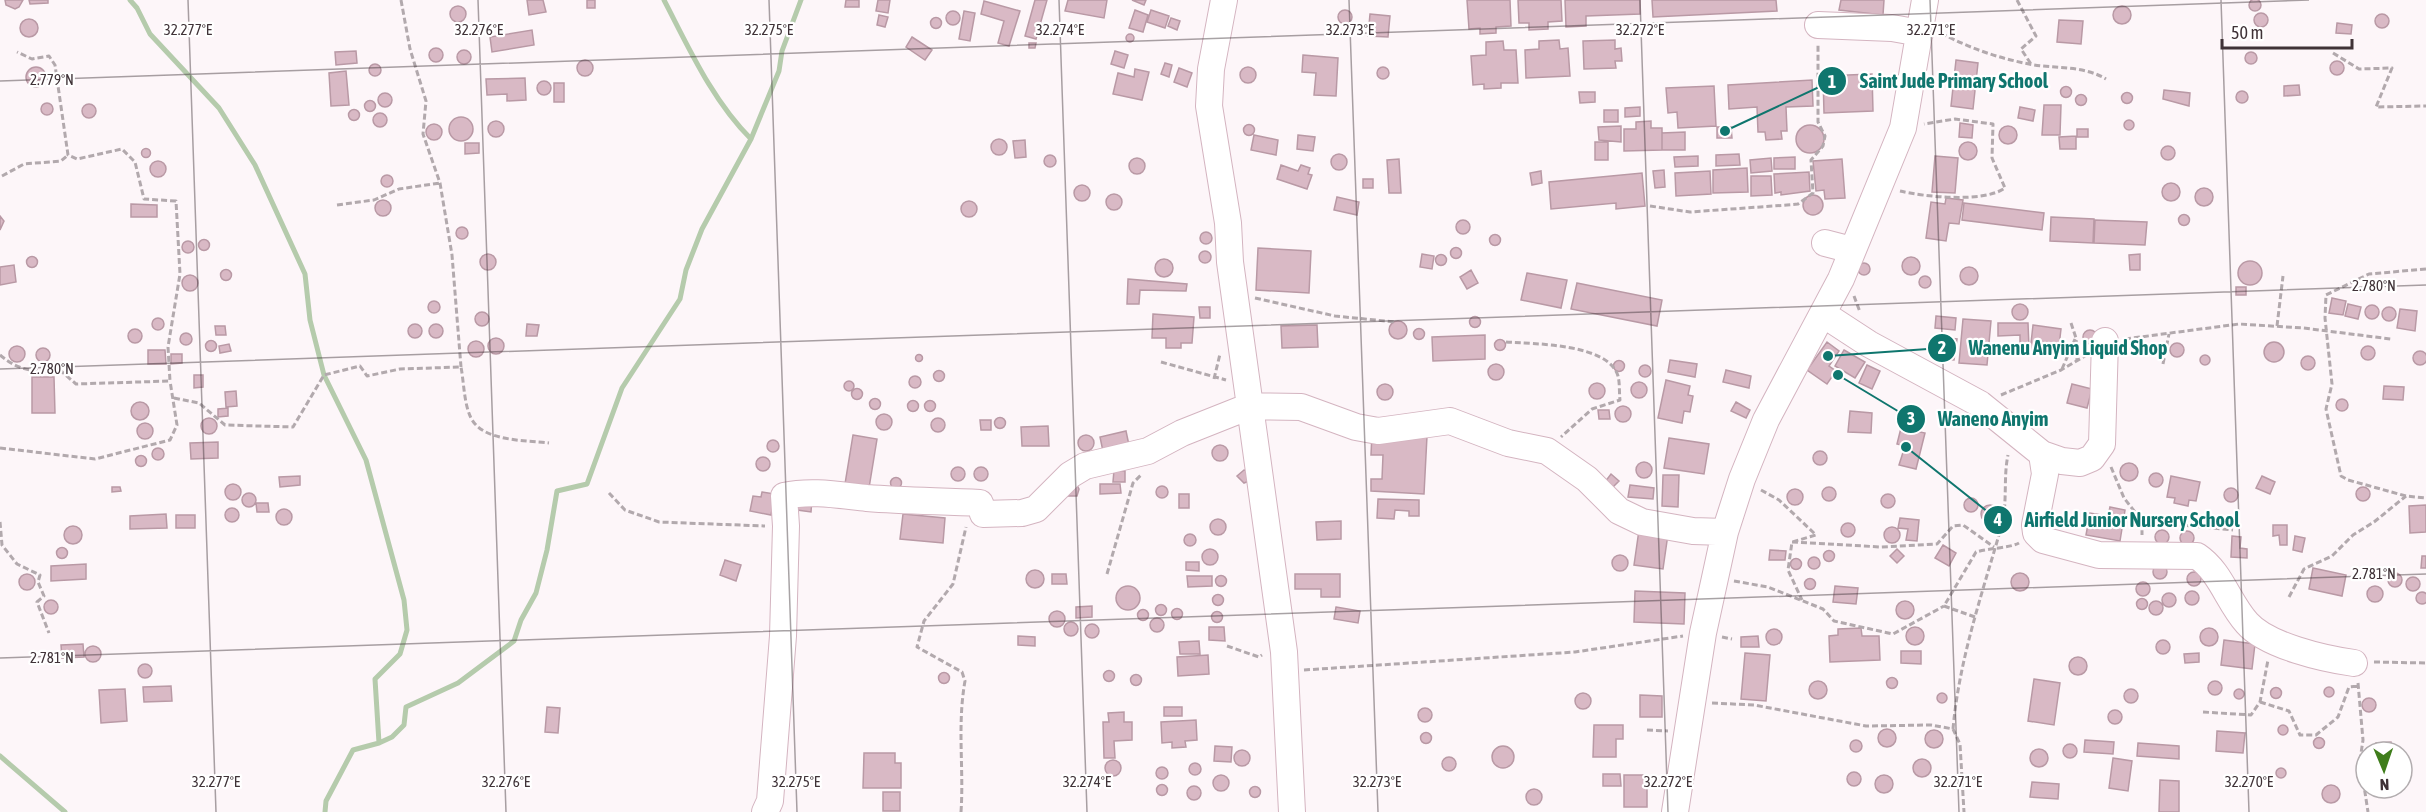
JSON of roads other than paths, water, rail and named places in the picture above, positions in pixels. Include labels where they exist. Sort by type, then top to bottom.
[{"type":"street","points":[[1224,0],[1211,69],[1209,106],[1228,223],[1230,262],[1286,672],[1292,812]]},
{"type":"street","points":[[1675,812],[1704,633],[1725,532],[1742,479],[1790,371],[1823,314],[1881,186],[1903,128],[1922,18],[1892,28],[1818,25]]},
{"type":"street","points":[[1825,243],[1852,250]]},
{"type":"street","points":[[1823,314],[1869,344],[1980,404],[2016,430],[2042,454],[2062,461],[2080,463],[2092,458],[2102,444],[2105,341]]},
{"type":"street","points":[[765,812],[770,801],[783,636],[786,526],[784,496],[803,492],[813,495],[829,493],[867,498],[980,502],[983,514],[1031,511],[1043,504],[1070,475],[1085,466],[1148,451],[1182,433],[1250,406],[1301,407],[1356,427],[1378,431],[1449,421],[1508,443],[1547,451],[1587,479],[1619,511],[1642,522],[1693,531],[1725,532]]},
{"type":"street","points":[[2042,454],[2045,474],[2035,517],[2036,533],[2043,540],[2099,555],[2200,557],[2212,570],[2247,624],[2272,640],[2330,660],[2356,674]]},
{"type":"waterway","points":[[130,0],[137,8],[150,34],[219,108],[255,165],[305,274],[310,320],[324,375],[366,460],[404,600],[407,630],[400,654],[375,679],[379,743]]},
{"type":"waterway","points":[[664,0],[713,91],[724,108],[751,139]]},
{"type":"waterway","points":[[325,812],[326,801],[353,750],[392,737],[404,725],[406,707],[458,683],[514,641],[521,620],[536,593],[547,550],[557,491],[587,484],[622,388],[680,299],[686,270],[702,229],[751,139],[779,71],[782,51],[801,0]]},
{"type":"waterway","points":[[0,756],[65,812]]},
{"type":"place","name":"Saint Jude Primary School","points":[[1725,131]]},
{"type":"place","name":"Wanenu Anyim Liquid Shop","points":[[1828,356]]},
{"type":"place","name":"Waneno Anyim","points":[[1838,375]]},
{"type":"place","name":"Airfield Junior Nursery School","points":[[1906,447]]}]
